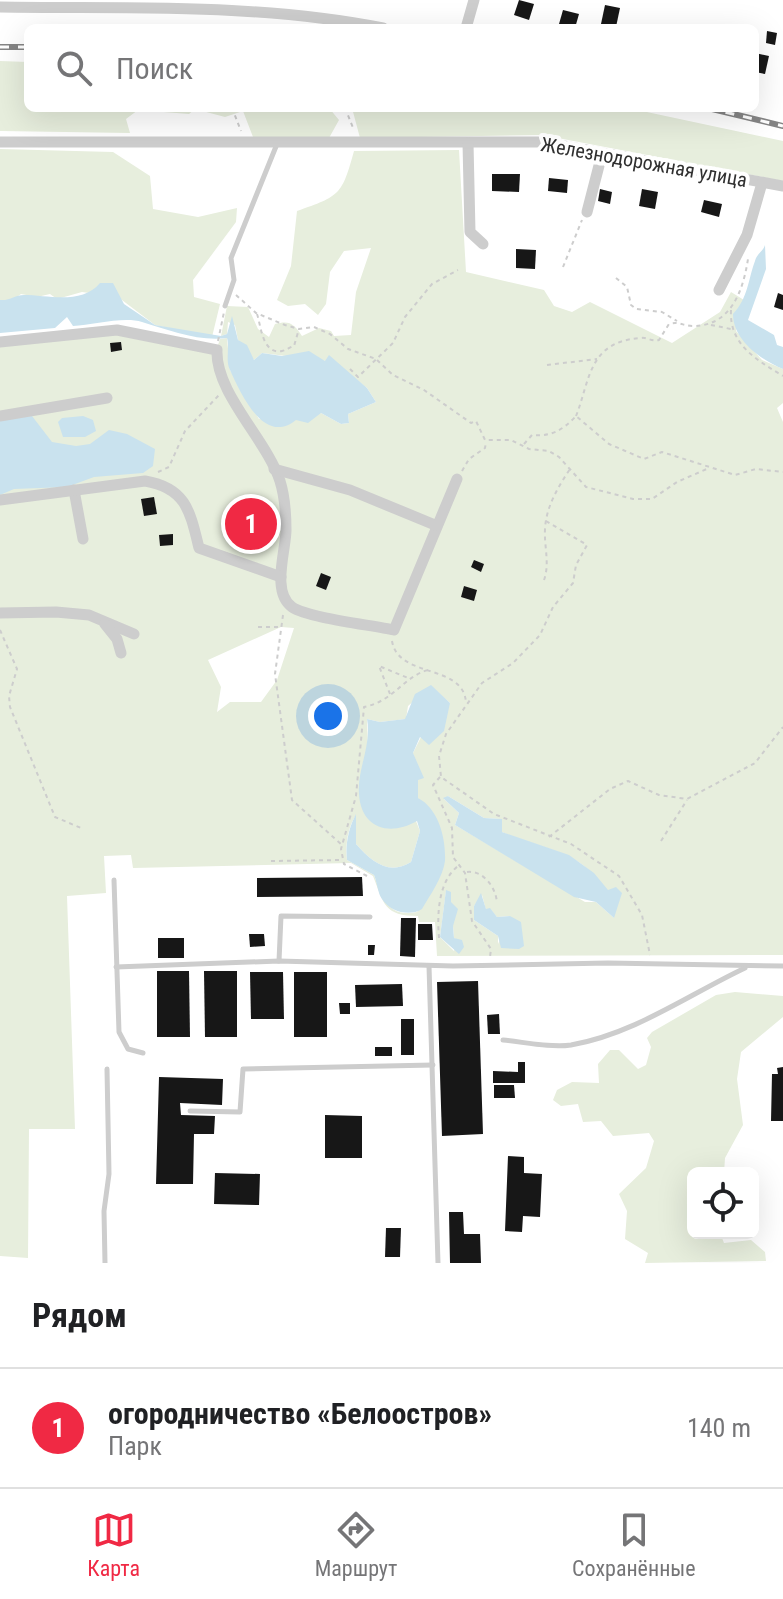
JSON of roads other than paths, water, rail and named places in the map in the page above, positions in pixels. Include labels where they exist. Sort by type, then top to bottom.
[{"type":"street","points":[[310,0],[314,14]]},
{"type":"street","points":[[467,24],[474,0]]},
{"type":"street","points":[[0,7],[197,5],[314,14],[363,24]]},
{"type":"street","name":"Железнодорожная улица","points":[[0,142],[542,142],[783,186]]},
{"type":"street","points":[[463,143],[470,232],[483,244]]},
{"type":"street","points":[[587,212],[602,154]]},
{"type":"street","points":[[719,290],[742,244],[762,183]]},
{"type":"street","points":[[0,342],[117,330],[185,341],[217,350],[217,361],[228,387],[274,469],[285,508],[281,577],[287,599],[292,606],[310,613],[394,630],[435,525],[457,479]]},
{"type":"street","points":[[0,416],[107,398]]},
{"type":"street","points":[[274,469],[350,490],[435,525]]},
{"type":"street","points":[[0,500],[150,482],[165,484],[181,497],[199,548],[281,577]]},
{"type":"street","points":[[74,490],[83,539]]},
{"type":"street","points":[[0,613],[56,612],[102,620],[134,634]]},
{"type":"street","points":[[102,620],[117,639],[121,653]]},
{"type":"lane","points":[[225,306],[234,280],[231,258],[277,143]]},
{"type":"lane","points":[[114,880],[119,1032],[128,1049],[143,1053]]},
{"type":"lane","points":[[279,961],[281,916],[370,917]]},
{"type":"lane","points":[[116,967],[279,961],[429,966],[783,966]]},
{"type":"lane","points":[[429,966],[438,1263]]},
{"type":"lane","points":[[503,1040],[569,1045],[641,1023],[689,994],[746,968]]},
{"type":"lane","points":[[190,1111],[240,1112],[243,1069],[433,1065]]},
{"type":"lane","points":[[105,1263],[104,1211],[109,1174],[107,1069]]},
{"type":"water","points":[[765,245],[766,269],[748,320],[774,335],[777,345],[783,347],[783,369],[750,348],[734,323],[733,314],[742,302],[756,258]]},
{"type":"water","points":[[100,283],[113,283],[124,304],[155,325],[221,336],[227,334],[232,316],[238,340],[247,345],[254,360],[262,353],[282,356],[309,351],[325,361],[329,355],[367,388],[376,402],[348,414],[349,423],[341,424],[321,413],[308,423],[296,420],[274,427],[255,414],[240,392],[229,366],[227,338],[195,337],[135,320],[73,326],[67,317],[55,328],[0,333],[0,300],[24,295],[74,296],[93,290]]},
{"type":"water","points":[[32,416],[52,442],[76,446],[90,444],[109,430],[127,434],[155,449],[153,466],[143,473],[94,477],[67,487],[14,489],[0,495],[0,420]]},
{"type":"water","points":[[83,416],[93,420],[96,431],[85,437],[63,437],[58,422],[62,418]]},
{"type":"water","points":[[431,685],[450,703],[444,731],[429,745],[420,737],[413,753],[424,778],[418,780],[418,798],[431,809],[440,825],[445,861],[439,880],[422,909],[406,913],[386,903],[379,894],[374,875],[347,860],[347,842],[356,814],[356,844],[368,856],[381,865],[395,868],[411,862],[420,831],[417,821],[396,828],[371,822],[361,806],[359,785],[368,738],[367,719],[380,722],[405,719],[415,694]]},
{"type":"water","points":[[448,796],[484,818],[502,819],[502,832],[569,855],[594,873],[608,890],[616,887],[622,893],[614,918],[596,902],[574,897],[455,825],[459,813],[443,798]]},
{"type":"water","points":[[446,890],[451,892],[451,902],[458,909],[453,926],[454,938],[462,940],[464,947],[459,954],[440,937]]},
{"type":"water","points":[[481,893],[486,909],[490,908],[497,917],[510,916],[521,922],[524,946],[519,949],[501,948],[498,936],[474,920],[474,906]]},
{"type":"railway","points":[[0,47],[24,47]]},
{"type":"railway","points":[[725,112],[783,126]]},
{"type":"place","name":"огородничество «Белоостров»","points":[[251,524]]}]
